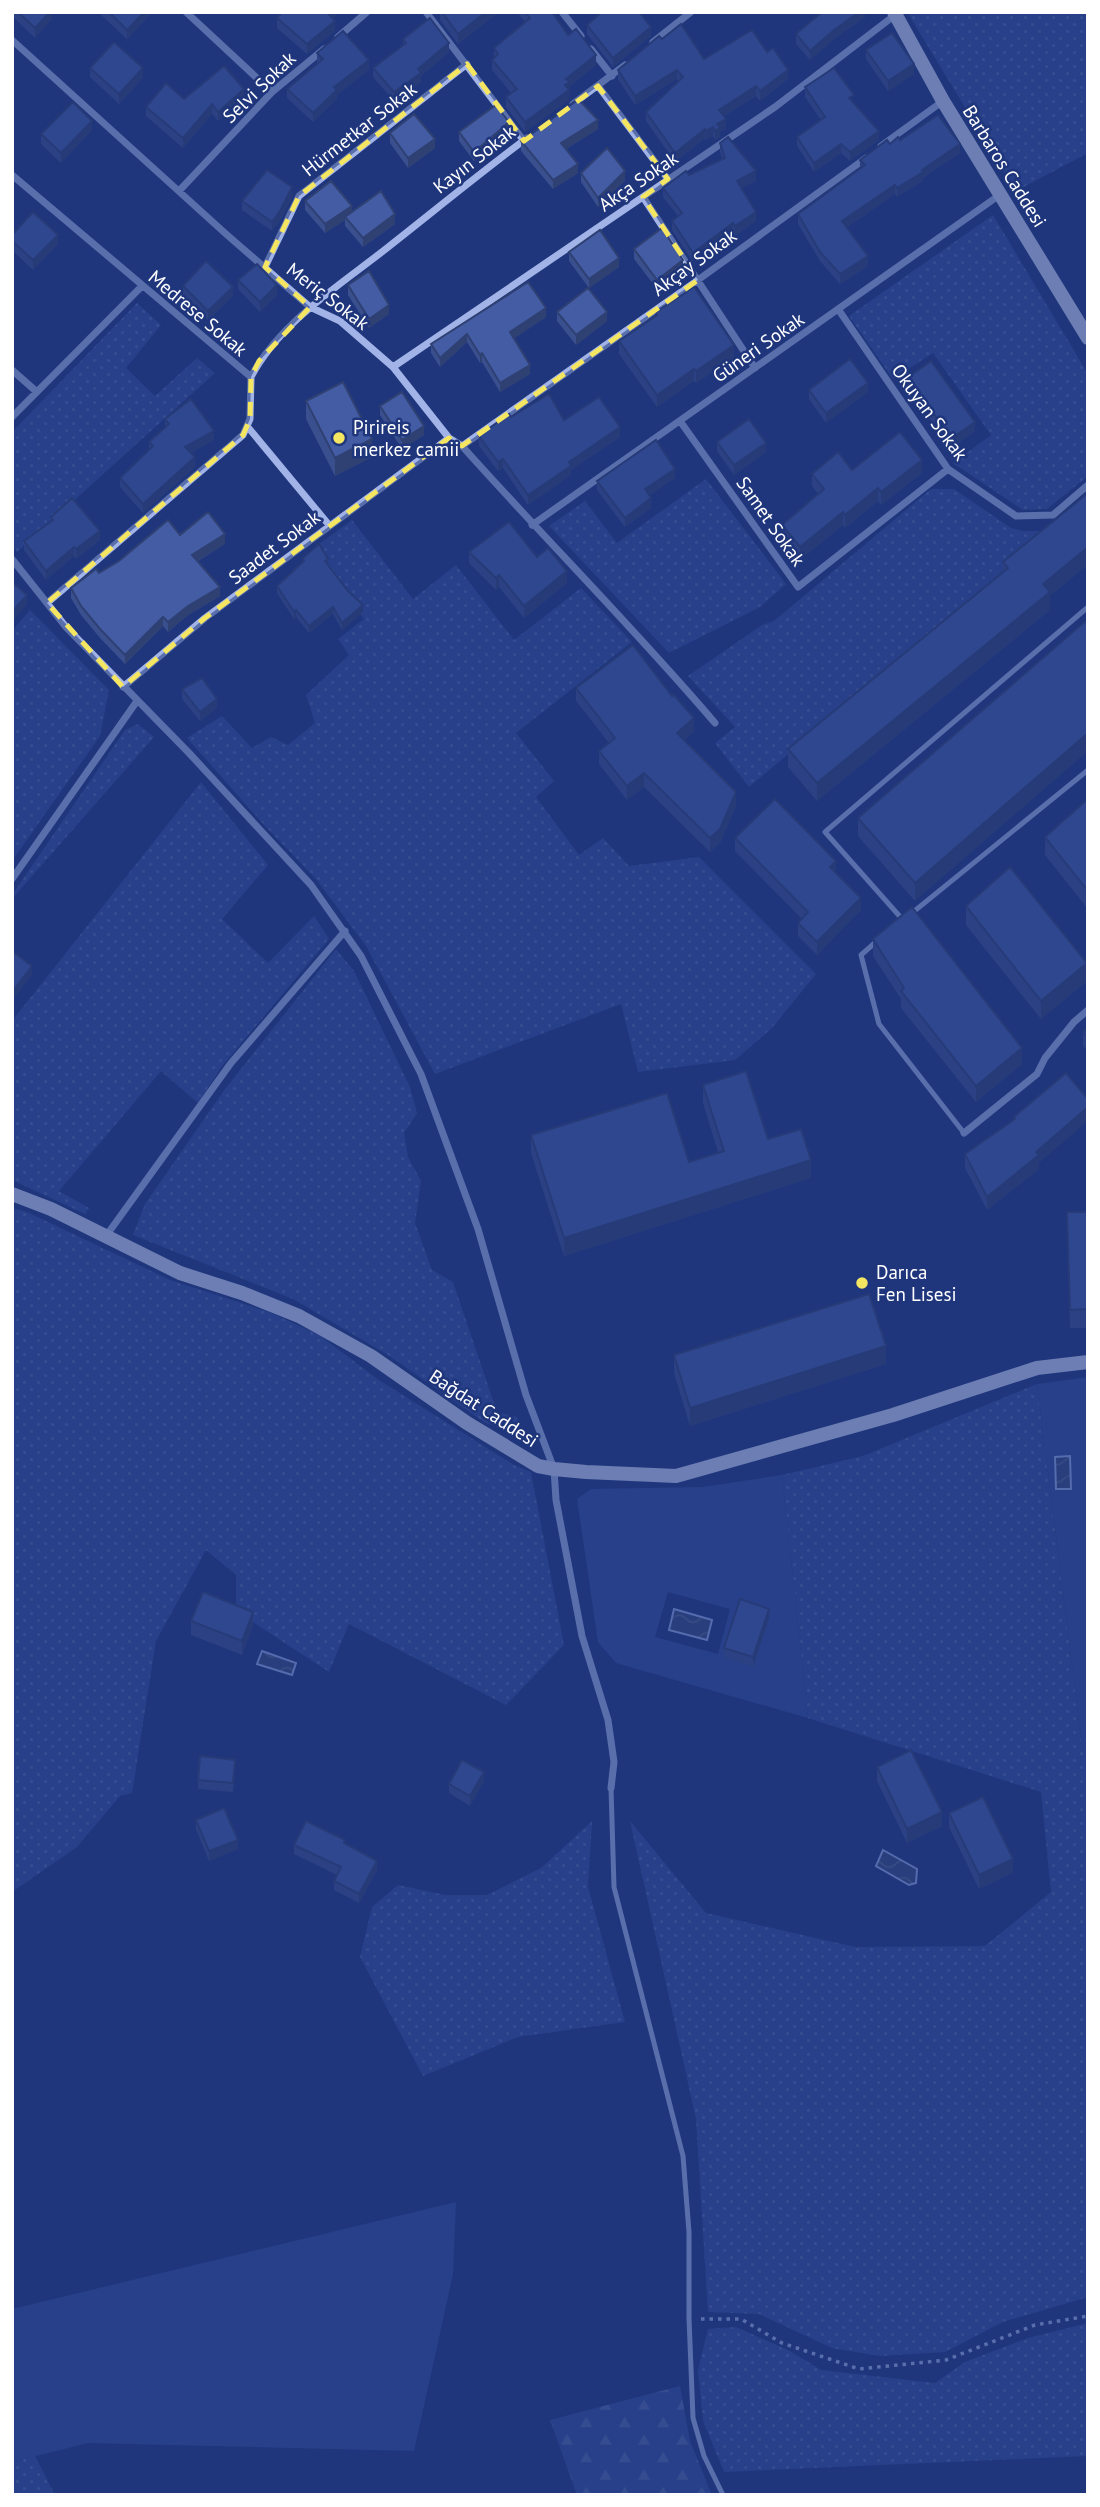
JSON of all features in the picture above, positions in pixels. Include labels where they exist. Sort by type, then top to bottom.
[{"type":"street","points":[[186,12],[272,92]]},
{"type":"street","name":"Selvi Sokak","points":[[179,191],[272,92],[367,12]]},
{"type":"street","points":[[426,12],[524,141]]},
{"type":"street","points":[[562,12],[612,76]]},
{"type":"street","points":[[641,52],[691,12]]},
{"type":"street","name":"Barbaros Caddesi","points":[[895,13],[943,102],[1088,338]]},
{"type":"street","name":"Akça Sokak","points":[[393,367],[775,107],[895,13]]},
{"type":"street","name":"Meriç Sokak","points":[[12,40],[310,307],[340,321],[393,367],[449,438],[462,446],[715,723]]},
{"type":"street","points":[[566,109],[631,60]]},
{"type":"street","name":"Hürmetkar Sokak","points":[[265,267],[299,196],[467,64]]},
{"type":"street","points":[[598,86],[668,180]]},
{"type":"street","name":"Akçay Sokak","points":[[462,446],[698,280],[943,102]]},
{"type":"street","name":"Kayın Sokak","points":[[251,377],[259,361],[310,307],[534,133]]},
{"type":"street","name":"Medrese Sokak","points":[[12,175],[251,377],[250,419],[247,426]]},
{"type":"street","name":"Güneri Sokak","points":[[532,525],[1001,194]]},
{"type":"street","points":[[643,197],[755,368]]},
{"type":"street","points":[[12,418],[142,286]]},
{"type":"street","name":"Okuyan Sokak","points":[[838,309],[948,469],[1016,516],[1053,515],[1088,485]]},
{"type":"street","points":[[12,369],[37,392]]},
{"type":"street","name":"Samet Sokak","points":[[680,421],[798,587],[948,469]]},
{"type":"street","points":[[47,603],[243,435],[247,426],[329,525]]},
{"type":"street","name":"Saadet Sokak","points":[[122,687],[205,618],[449,438]]},
{"type":"street","points":[[12,559],[66,627],[312,885],[345,931],[380,991],[421,1074],[478,1229],[526,1395],[554,1469],[556,1500],[582,1636],[608,1720],[614,1762],[611,1788]]},
{"type":"street","points":[[12,879],[137,701]]},
{"type":"street","points":[[106,1236],[231,1063],[345,931]]},
{"type":"street","points":[[964,1133],[1037,1074],[1045,1058],[1074,1022],[1088,1010]]},
{"type":"street","name":"Bağdat Caddesi","points":[[12,1194],[51,1209],[180,1273],[242,1293],[299,1317],[371,1356],[502,1445],[538,1466],[554,1469],[676,1476],[893,1415],[1037,1368],[1088,1362]]},
{"type":"lane","points":[[903,920],[825,832],[1088,607]]},
{"type":"lane","points":[[893,929],[1088,770]]},
{"type":"lane","points":[[882,937],[861,954],[879,1024],[964,1133]]},
{"type":"lane","points":[[611,1788],[614,1886],[683,2156],[690,2232],[689,2318],[693,2418],[704,2456],[723,2495]]},
{"type":"path","points":[[689,2318],[741,2319],[782,2343],[859,2369],[946,2360],[1035,2325],[1088,2316]]},
{"type":"highlighted area","points":[[467,64],[524,141],[598,86],[668,179],[643,197],[698,280],[462,446],[449,438],[205,618],[123,687],[47,603],[243,435],[250,419],[251,377],[259,361],[310,307],[265,267],[299,196]]},
{"type":"green space","points":[[907,12],[1088,12],[1088,153],[1016,191]]},
{"type":"green space","points":[[993,215],[1088,374],[1088,476],[1047,509],[1023,510],[953,463],[991,435],[933,353],[893,379],[849,316]]},
{"type":"green space","points":[[137,303],[161,325],[126,368],[155,396],[197,358],[215,373],[17,552],[12,546],[12,432]]},
{"type":"green space","points":[[706,479],[786,584],[760,607],[669,653],[549,526],[585,501],[617,543]]},
{"type":"green space","points":[[931,489],[954,489],[1011,528],[1023,531],[1054,531],[749,787],[715,743],[735,727],[688,676],[762,625],[774,621]]},
{"type":"green space","points":[[352,520],[413,599],[456,565],[514,640],[581,588],[632,642],[516,733],[554,781],[536,797],[579,855],[603,838],[629,866],[699,857],[816,974],[771,1029],[735,1060],[638,1072],[621,1004],[435,1074],[366,946],[316,879],[187,738],[222,716],[252,748],[271,737],[288,745],[315,723],[306,695],[349,655],[338,639],[364,619],[312,549]]},
{"type":"green space","points":[[30,610],[109,690],[100,736],[12,861],[12,631]]},
{"type":"green space","points":[[138,724],[154,737],[12,899],[12,895],[125,730]]},
{"type":"green space","points":[[201,782],[268,865],[222,919],[268,963],[314,916],[329,939],[223,1065],[198,1103],[161,1071],[59,1191],[89,1208],[85,1214],[12,1180],[12,1021]]},
{"type":"green space","points":[[336,949],[354,971],[410,1087],[417,1113],[404,1133],[408,1157],[421,1181],[415,1223],[432,1270],[453,1282],[497,1412],[517,1417],[524,1430],[519,1435],[484,1422],[388,1355],[293,1299],[133,1235],[145,1204],[225,1089]]},
{"type":"green space","points":[[12,1208],[27,1212],[170,1280],[269,1312],[319,1335],[379,1380],[514,1465],[531,1472],[564,1645],[506,1705],[349,1624],[329,1672],[236,1611],[236,1575],[206,1550],[156,1641],[132,1793],[120,1796],[77,1847],[12,1892]]},
{"type":"green space","points":[[1088,1377],[1088,1742],[1082,1746],[1037,1384]]},
{"type":"green space","points":[[1037,1384],[1082,1746],[1088,1742],[1088,2297],[1003,2322],[945,2352],[880,2356],[832,2348],[759,2314],[708,2312],[696,2119],[630,1821],[706,1913],[855,1947],[985,1946],[1051,1892],[1041,1792],[808,1718],[782,1475],[863,1456]]},
{"type":"green space","points":[[782,1475],[808,1718],[616,1663],[598,1642],[577,1499],[591,1489],[703,1487]],"holes":[[[668,1592],[730,1609],[718,1654],[655,1637]]]},
{"type":"green space","points":[[592,1821],[588,1887],[625,2022],[518,2037],[423,2076],[360,1957],[372,1907],[398,1885],[445,1895],[487,1895],[541,1868]]},
{"type":"green space","points":[[456,2202],[453,2274],[414,2451],[88,2443],[12,2462],[12,2309]]},
{"type":"green space","points":[[1088,2323],[1088,2456],[724,2472],[703,2421],[698,2370],[708,2329],[736,2327],[790,2351],[821,2370],[935,2383],[965,2362],[1028,2338]]},
{"type":"green space","points":[[680,2386],[690,2441],[712,2495],[577,2495],[550,2420]]},
{"type":"green space","points":[[35,2456],[55,2495],[12,2495],[12,2462]]},
{"type":"water","points":[[1070,1456],[1071,1489],[1056,1489],[1055,1457]]},
{"type":"water","points":[[674,1609],[712,1620],[707,1640],[669,1630]]},
{"type":"water","points":[[262,1651],[296,1663],[292,1675],[257,1664]]},
{"type":"water","points":[[883,1850],[917,1869],[916,1883],[909,1885],[876,1866]]},
{"type":"building","points":[[18,12],[50,12],[35,28]]},
{"type":"building","points":[[109,12],[144,12],[127,30]]},
{"type":"building","points":[[282,12],[329,12],[335,21],[307,44],[277,18]]},
{"type":"building","points":[[442,12],[486,12],[458,34]]},
{"type":"building","points":[[525,12],[552,12],[568,35],[576,29],[596,55],[566,79],[570,82],[565,85],[569,90],[525,122],[506,97],[517,89],[492,60],[498,54],[494,48],[530,18]]},
{"type":"building","points":[[602,12],[639,12],[651,27],[613,58],[587,25]]},
{"type":"building","points":[[822,12],[859,12],[810,51],[796,34]]},
{"type":"building","points":[[430,18],[449,43],[418,69],[421,73],[394,92],[373,68],[406,43],[403,39]]},
{"type":"building","points":[[681,24],[704,59],[752,30],[767,52],[773,48],[788,70],[760,91],[756,86],[719,110],[726,119],[717,124],[720,128],[715,131],[713,127],[706,131],[705,129],[675,153],[646,112],[683,77],[677,70],[635,96],[618,70],[659,36],[662,39]]},
{"type":"building","points":[[343,31],[369,60],[334,87],[337,90],[313,113],[287,89],[323,59],[317,53]]},
{"type":"building","points":[[892,33],[914,64],[888,81],[866,50]]},
{"type":"building","points":[[114,42],[143,68],[119,94],[90,68]]},
{"type":"building","points":[[224,66],[244,89],[218,112],[212,104],[183,138],[146,107],[166,83],[184,99]]},
{"type":"building","points":[[834,68],[854,95],[849,98],[879,131],[850,152],[841,144],[814,163],[797,137],[825,117],[805,87]]},
{"type":"building","points":[[578,99],[598,120],[561,143],[578,164],[553,180],[521,141]]},
{"type":"building","points":[[73,102],[92,121],[61,153],[41,134]]},
{"type":"building","points":[[496,105],[515,130],[513,132],[507,124],[474,152],[459,132]]},
{"type":"building","points":[[414,114],[435,139],[408,158],[390,133]]},
{"type":"building","points":[[938,115],[960,144],[922,170],[923,172],[897,188],[895,185],[842,221],[868,256],[840,274],[820,252],[798,214],[865,165],[860,160],[887,140],[890,144],[898,137],[900,140]]},
{"type":"building","points":[[728,137],[756,171],[737,181],[756,212],[735,226],[733,223],[693,253],[672,221],[682,213],[663,188],[686,171],[689,175],[725,158],[720,143]]},
{"type":"building","points":[[607,148],[625,171],[598,198],[581,173]]},
{"type":"building","points":[[267,170],[292,187],[272,222],[242,201]]},
{"type":"building","points":[[331,181],[352,206],[325,224],[305,201]]},
{"type":"building","points":[[381,191],[395,214],[363,238],[345,217]]},
{"type":"building","points":[[33,212],[58,235],[33,260],[12,241],[12,235]]},
{"type":"building","points":[[662,228],[683,260],[657,280],[634,249]]},
{"type":"building","points":[[600,230],[619,258],[589,279],[569,252]]},
{"type":"building","points":[[206,261],[233,287],[208,311],[183,286]]},
{"type":"building","points":[[257,264],[277,285],[260,302],[238,280]]},
{"type":"building","points":[[369,271],[389,305],[369,319],[348,285]]},
{"type":"building","points":[[528,282],[546,308],[510,332],[530,365],[500,383],[467,334],[440,358],[431,344]]},
{"type":"building","points":[[694,287],[734,345],[657,395],[619,341]]},
{"type":"building","points":[[588,288],[607,312],[576,335],[557,312]]},
{"type":"building","points":[[850,359],[868,383],[826,413],[809,390]]},
{"type":"building","points":[[931,361],[975,422],[952,438],[907,378]]},
{"type":"building","name":"Pirireis merkez camii","points":[[343,382],[372,439],[335,458],[306,401]]},
{"type":"building","points":[[402,392],[424,426],[402,440],[380,406]]},
{"type":"building","points":[[549,394],[564,420],[599,397],[620,427],[569,462],[571,466],[528,495],[503,459],[498,462],[479,436],[509,414],[511,417]]},
{"type":"building","points":[[191,399],[214,431],[185,447],[195,457],[143,504],[120,478],[153,446],[149,442],[169,424],[165,419]]},
{"type":"building","points":[[749,419],[766,443],[734,465],[717,442]]},
{"type":"building","points":[[900,432],[922,460],[881,492],[878,488],[845,515],[843,512],[800,547],[782,525],[824,489],[812,474],[838,452],[852,470]]},
{"type":"building","points":[[656,440],[675,469],[645,489],[651,498],[625,518],[597,481]]},
{"type":"building","points":[[1088,493],[1088,547],[1043,584],[1050,592],[817,783],[788,749],[1008,568],[1003,562]]},
{"type":"building","points":[[72,498],[100,531],[76,549],[74,547],[46,571],[24,541],[53,520],[51,517]]},
{"type":"building","points":[[208,512],[225,534],[192,555],[220,587],[188,606],[168,622],[163,617],[125,655],[81,606],[71,588],[96,569],[99,573],[119,561],[168,520],[180,535]]},
{"type":"building","points":[[509,522],[537,557],[548,548],[567,571],[524,606],[499,575],[496,578],[469,552]]},
{"type":"building","points":[[319,544],[328,559],[325,561],[348,591],[363,605],[342,623],[333,607],[309,626],[296,610],[294,612],[277,586]]},
{"type":"building","points":[[12,582],[27,595],[12,612]]},
{"type":"building","points":[[1088,619],[1088,733],[915,883],[858,818]]},
{"type":"building","points":[[633,645],[672,696],[673,694],[694,718],[677,733],[736,792],[720,829],[710,838],[644,773],[627,786],[599,751],[615,738],[576,688]]},
{"type":"building","points":[[202,678],[217,699],[200,712],[182,689]]},
{"type":"building","points":[[775,799],[836,861],[830,867],[861,898],[817,942],[798,923],[808,912],[735,838]]},
{"type":"building","points":[[1088,799],[1088,891],[1045,837]]},
{"type":"building","points":[[1010,867],[1087,963],[1041,1001],[966,906]]},
{"type":"building","points":[[912,907],[1022,1048],[976,1086],[901,991],[904,988],[873,939]]},
{"type":"building","points":[[12,951],[32,966],[12,992]]},
{"type":"building","points":[[746,1071],[768,1139],[801,1129],[811,1160],[564,1238],[531,1135],[667,1093],[689,1162],[724,1151],[703,1085]]},
{"type":"building","points":[[1066,1073],[1088,1099],[1088,1107],[1036,1152],[1039,1155],[987,1197],[965,1154],[1015,1119],[1014,1117]]},
{"type":"building","points":[[1067,1212],[1088,1212],[1088,1309],[1070,1310]]},
{"type":"building","points":[[869,1294],[886,1346],[690,1408],[674,1355]]},
{"type":"building","points":[[203,1592],[253,1612],[242,1641],[191,1621]]},
{"type":"building","points":[[740,1599],[769,1609],[753,1657],[724,1648]]},
{"type":"building","points":[[911,1750],[942,1812],[907,1829],[877,1767]]},
{"type":"building","points":[[200,1756],[235,1760],[233,1783],[198,1780]]},
{"type":"building","points":[[462,1760],[484,1772],[470,1796],[449,1784]]},
{"type":"building","points":[[983,1797],[1013,1859],[979,1875],[949,1813]]},
{"type":"building","points":[[224,1808],[238,1840],[209,1851],[196,1820]]},
{"type":"building","points":[[306,1821],[345,1840],[344,1843],[377,1861],[359,1894],[334,1881],[341,1867],[294,1845]]},
{"type":"place","name":"Pirireis merkez camii","points":[[339,438]]},
{"type":"place","name":"Darıca Fen Lisesi","points":[[862,1283]]}]
